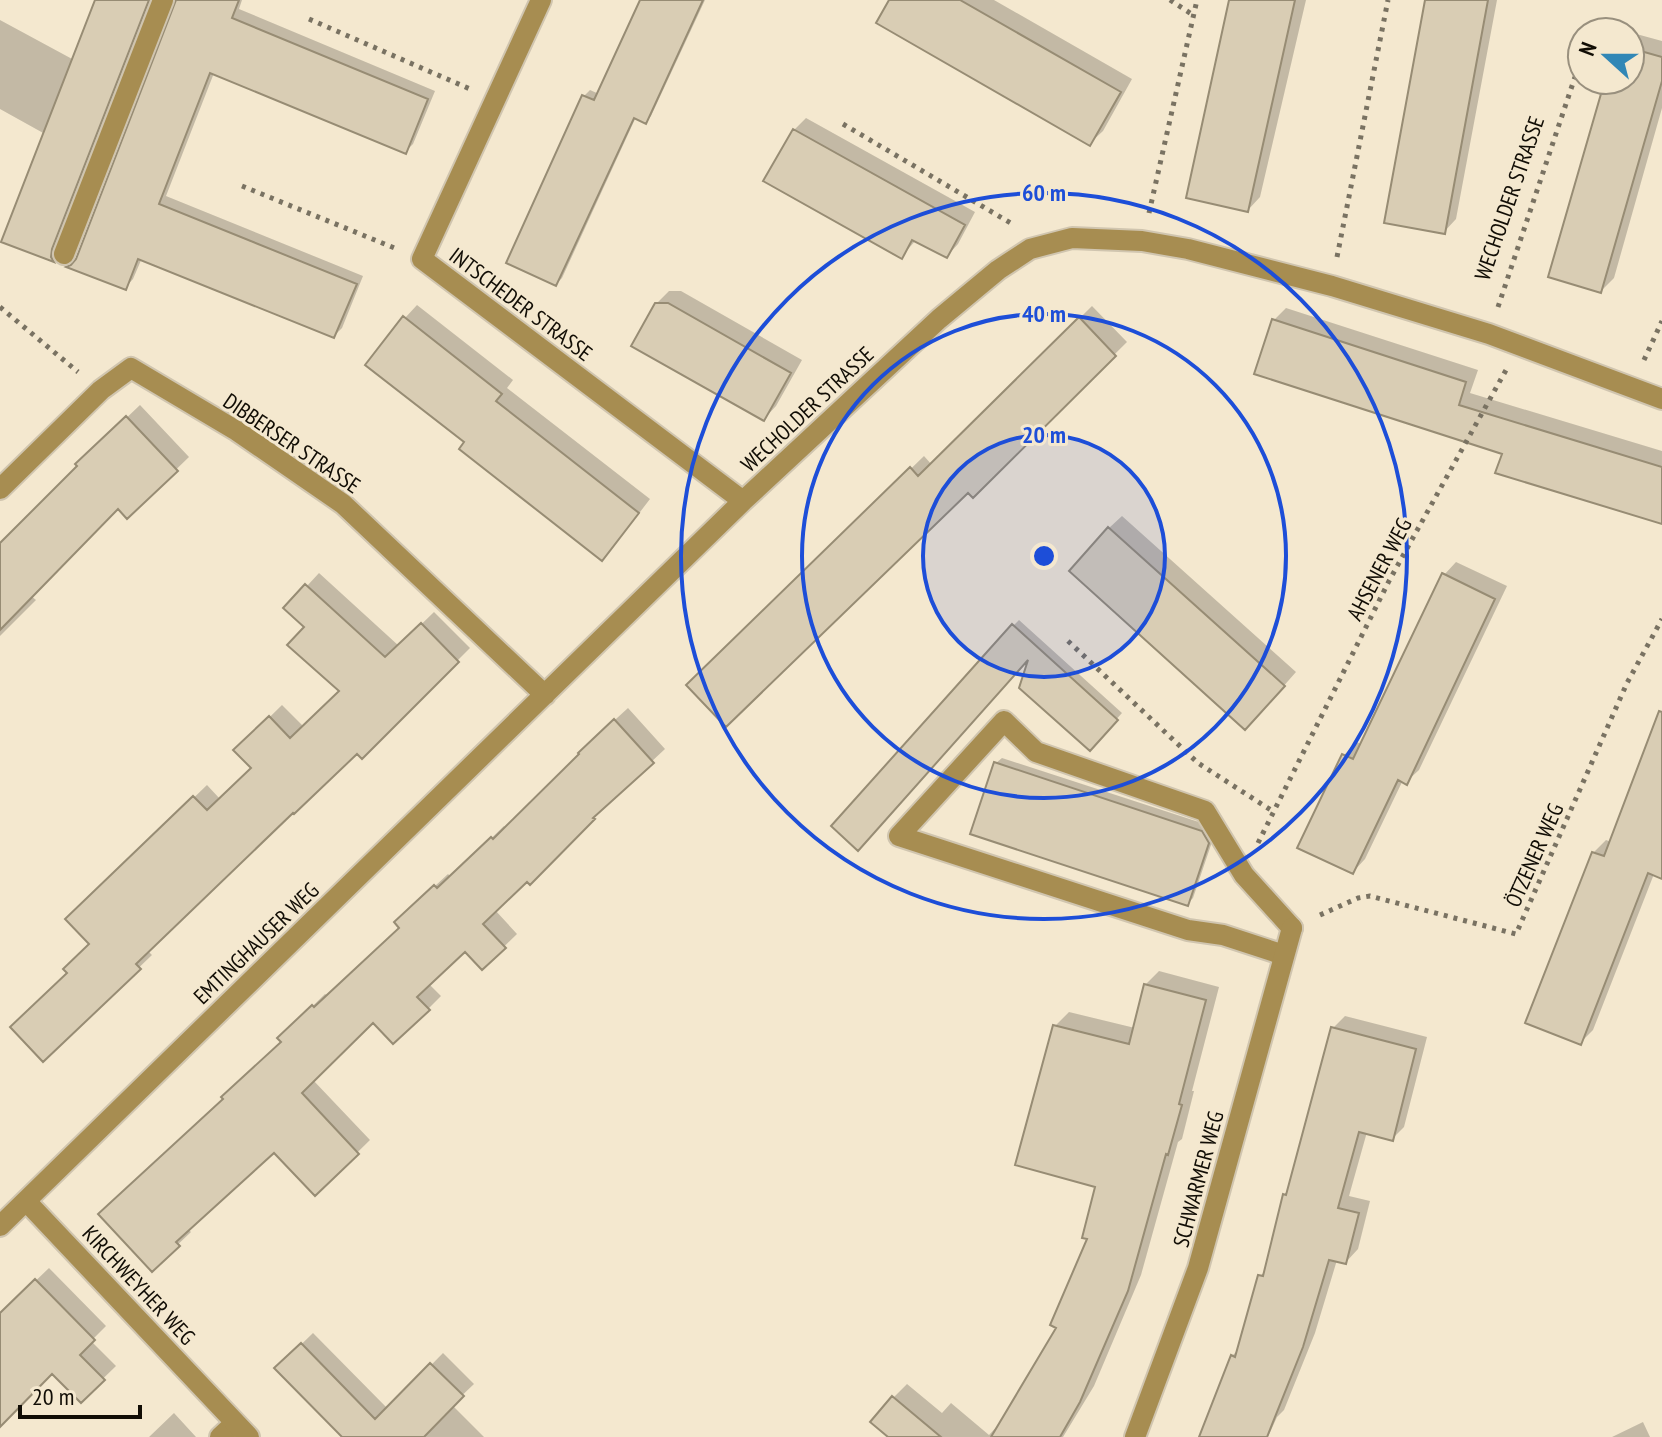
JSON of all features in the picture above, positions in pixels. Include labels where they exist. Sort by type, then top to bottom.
[{"type":"street","points":[[64,254],[163,0]]},
{"type":"street","name":"INTSCHEDER STRASSE","points":[[541,0],[422,259],[743,501]]},
{"type":"street","name":"WECHOLDER STRASSE","points":[[545,695],[743,501],[939,319],[998,270],[1030,249],[1072,238],[1142,241],[1188,249],[1332,286],[1489,334],[1662,399]]},
{"type":"street","name":"DIBBERSER STRASSE","points":[[0,489],[101,390],[131,368],[237,431],[343,504],[545,695]]},
{"type":"street","name":"EMTINGHAUSER WEG","points":[[0,1226],[545,695]]},
{"type":"street","points":[[1284,955],[1223,935],[1188,930],[899,836],[1004,721],[1036,752],[1205,811],[1244,875],[1292,928]]},
{"type":"street","name":"SCHWARMER WEG","points":[[1135,1437],[1198,1268],[1292,928]]},
{"type":"street","name":"KIRCHWEYHER WEG","points":[[26,1201],[235,1432]]},
{"type":"path","points":[[1170,0],[1193,15]]},
{"type":"path","points":[[1142,241],[1197,0]]},
{"type":"path","points":[[1332,286],[1388,0]]},
{"type":"path","points":[[309,19],[495,100]]},
{"type":"path","name":"WECHOLDER STRASSE","points":[[1489,334],[1569,96]]},
{"type":"path","points":[[843,124],[1016,226],[1030,249]]},
{"type":"path","points":[[242,186],[422,259]]},
{"type":"path","points":[[0,307],[101,390]]},
{"type":"path","points":[[1632,387],[1662,321]]},
{"type":"path","name":"AHSENER WEG","points":[[1254,851],[1389,581],[1520,345]]},
{"type":"path","name":"ÖTZENER WEG","points":[[1292,928],[1358,898],[1370,896],[1516,934],[1627,683],[1662,619]]},
{"type":"path","points":[[1068,641],[1198,763],[1274,812]]},
{"type":"building","points":[[95,0],[149,0],[52,249],[54,262],[1,242]]},
{"type":"building","points":[[176,0],[239,0],[232,18],[428,99],[406,154],[210,73],[159,204],[357,284],[334,338],[138,259],[126,290],[66,267],[76,259]]},
{"type":"building","points":[[640,0],[703,0],[646,124],[634,118],[556,286],[506,263],[582,95],[594,100]]},
{"type":"building","points":[[889,0],[960,0],[1121,92],[1090,146],[876,23]]},
{"type":"building","points":[[1229,0],[1295,0],[1248,212],[1186,198]]},
{"type":"building","points":[[1425,0],[1488,0],[1445,234],[1384,223]]},
{"type":"building","points":[[1646,52],[1662,57],[1662,81],[1601,293],[1548,277],[1600,96],[1646,96]]},
{"type":"building","points":[[793,129],[965,225],[947,258],[912,240],[902,259],[763,181]]},
{"type":"building","points":[[655,303],[668,303],[791,373],[764,421],[631,346]]},
{"type":"building","points":[[403,316],[502,394],[496,401],[639,513],[602,561],[459,449],[464,442],[365,365]]},
{"type":"building","points":[[1079,317],[1116,356],[973,498],[968,493],[726,727],[686,685],[910,467],[918,476]]},
{"type":"building","points":[[1272,319],[1466,382],[1459,405],[1662,467],[1662,524],[1495,473],[1502,454],[1254,374]]},
{"type":"building","points":[[126,416],[178,471],[127,519],[118,509],[0,630],[0,543]]},
{"type":"building","points":[[1108,527],[1285,686],[1245,730],[1069,571]]},
{"type":"building","points":[[1442,573],[1495,599],[1407,785],[1398,780],[1353,874],[1297,848],[1342,754],[1353,759]]},
{"type":"building","points":[[305,584],[385,657],[421,623],[459,662],[362,759],[357,754],[293,813],[136,964],[141,969],[43,1062],[10,1027],[67,973],[63,969],[89,944],[65,919],[193,796],[207,810],[251,768],[233,750],[269,716],[290,738],[339,691],[287,645],[304,627],[283,608]]},
{"type":"building","points":[[1012,624],[1118,720],[1090,751],[1019,688],[1028,660],[858,851],[831,826]]},
{"type":"building","points":[[1659,711],[1662,712],[1662,879],[1648,873],[1581,1045],[1525,1023],[1592,852],[1604,856]]},
{"type":"building","points":[[614,719],[654,763],[593,818],[530,885],[527,882],[483,924],[506,948],[482,970],[465,952],[417,997],[430,1010],[393,1044],[373,1023],[302,1093],[359,1154],[315,1196],[274,1153],[176,1242],[180,1246],[152,1272],[98,1214],[281,1042],[277,1038],[399,928],[394,922],[434,885],[437,888],[491,837],[493,839]]},
{"type":"building","points":[[994,762],[1202,831],[1209,843],[1188,906],[970,834]]},
{"type":"building","points":[[1144,984],[1206,1000],[1179,1104],[1182,1105],[1128,1291],[1080,1402],[1060,1437],[991,1437],[1056,1328],[1050,1325],[1087,1239],[1082,1238],[1095,1187],[1015,1165],[1053,1025],[1129,1044]]},
{"type":"building","points":[[1331,1027],[1416,1049],[1393,1141],[1359,1132],[1338,1208],[1359,1213],[1346,1264],[1329,1260],[1303,1347],[1267,1437],[1199,1437],[1231,1355],[1235,1357],[1258,1275],[1263,1276]]},
{"type":"building","points":[[35,1279],[95,1340],[80,1355],[105,1380],[81,1403],[52,1374],[0,1427],[0,1313]]},
{"type":"building","points":[[301,1343],[375,1419],[430,1363],[464,1396],[424,1437],[342,1437],[274,1368]]},
{"type":"building","points":[[892,1396],[941,1437],[888,1437],[870,1422]]}]
